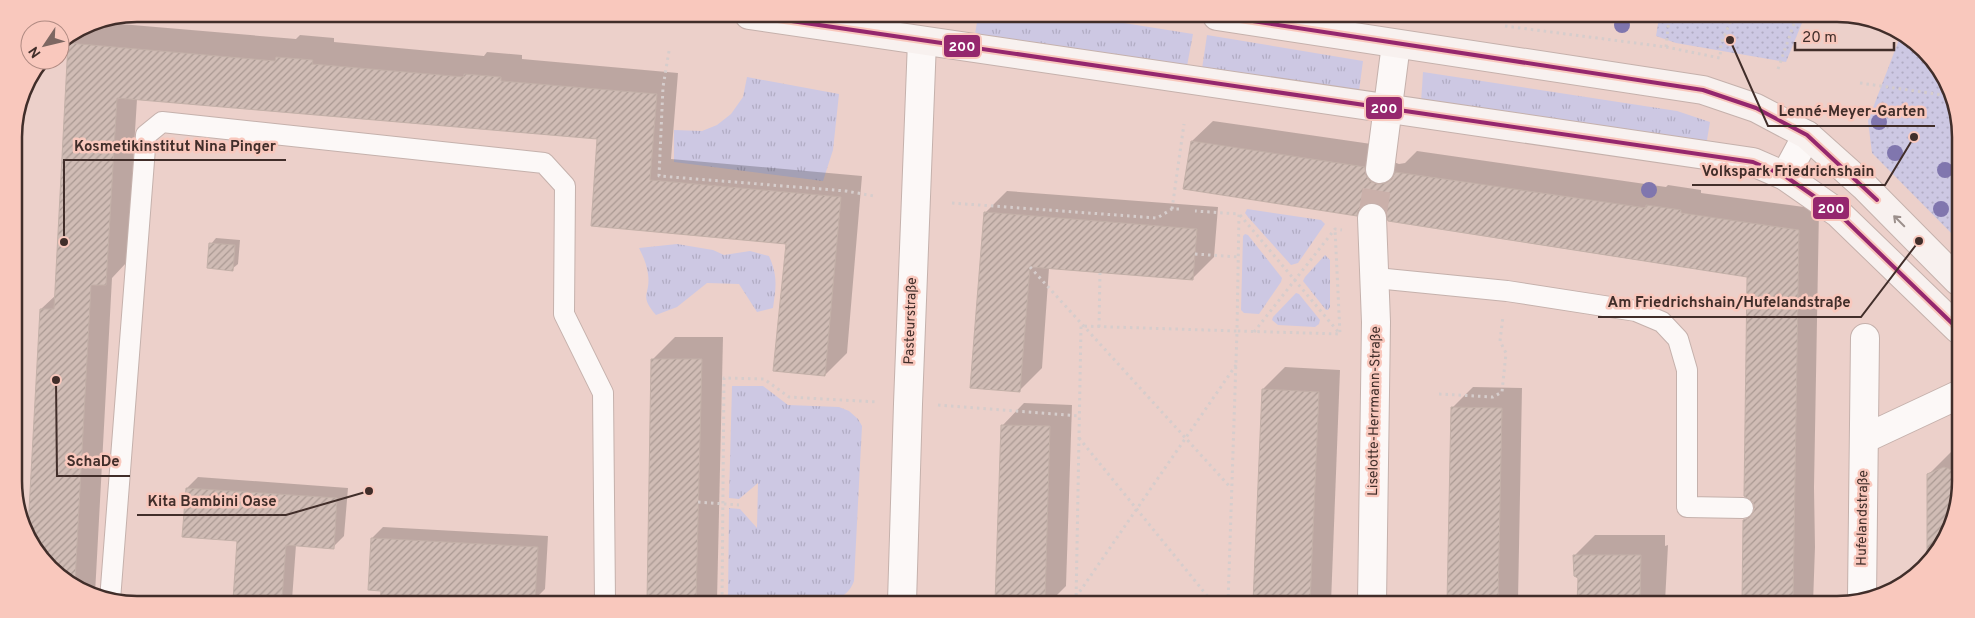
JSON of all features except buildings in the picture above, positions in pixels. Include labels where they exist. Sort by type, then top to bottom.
[{"type":"street","points":[[1258,22],[1702,90],[1756,108],[1807,135],[1864,186],[1952,275]]},
{"type":"street","points":[[800,23],[1753,162],[1786,176],[1838,212],[1952,323]]},
{"type":"street","name":"Pasteurstraße","points":[[902,596],[922,41]]},
{"type":"street","points":[[1380,169],[1396,44]]},
{"type":"street","points":[[1786,176],[1807,135]]},
{"type":"street","name":"Liselotte-Herrmann-Straße","points":[[1372,595],[1376,278],[1373,226]]},
{"type":"street","name":"Hufelandstraße","points":[[1862,593],[1865,338]]},
{"type":"street","points":[[1864,439],[1952,398]]},
{"type":"lane","points":[[111,593],[146,135],[162,122],[544,163],[565,186],[564,314],[603,393],[606,596]]},
{"type":"lane","points":[[1376,278],[1507,291],[1636,311],[1662,322],[1678,339],[1687,370],[1687,508],[1744,508]]},
{"type":"path","points":[[1666,47],[1668,22]]},
{"type":"path","points":[[1502,26],[1666,47],[1720,58],[1721,44],[1730,22]]},
{"type":"path","points":[[1778,68],[1795,22]]},
{"type":"path","points":[[669,51],[663,88],[660,176],[874,196]]},
{"type":"path","points":[[1860,83],[1944,95]]},
{"type":"path","points":[[1172,209],[1184,124]]},
{"type":"path","points":[[952,203],[1157,218],[1172,209],[1180,209]]},
{"type":"path","points":[[1195,211],[1239,214],[1340,334]]},
{"type":"path","points":[[1228,595],[1239,214]]},
{"type":"path","points":[[1254,332],[1335,229],[1373,226]]},
{"type":"path","points":[[1335,229],[1340,334]]},
{"type":"path","points":[[1194,254],[1239,257]]},
{"type":"path","points":[[1030,268],[1232,489]]},
{"type":"path","points":[[1099,327],[1100,273]]},
{"type":"path","points":[[1439,394],[1493,397],[1502,392],[1506,353],[1500,341],[1507,291]]},
{"type":"path","points":[[1081,326],[1340,334]]},
{"type":"path","points":[[1076,595],[1081,326]]},
{"type":"path","points":[[1077,595],[1236,365]]},
{"type":"path","points":[[722,596],[724,378],[764,379],[789,397],[870,401]]},
{"type":"path","points":[[947,406],[1079,416]]},
{"type":"path","points":[[1079,438],[1208,595]]},
{"type":"path","points":[[698,502],[739,505]]},
{"type":"green space","points":[[1120,22],[1193,34],[1187,66],[975,34],[977,23]]},
{"type":"green space","points":[[1658,22],[1802,22],[1786,62],[1676,43],[1656,36]]},
{"type":"green space","points":[[1207,35],[1363,61],[1359,91],[1202,69]]},
{"type":"green space","points":[[1899,40],[1908,46],[1929,67],[1941,86],[1946,100],[1952,130],[1952,234],[1872,153],[1868,121]]},
{"type":"green space","points":[[1423,72],[1677,111],[1710,122],[1706,146],[1421,103]]},
{"type":"green space","points":[[747,77],[839,94],[833,150],[823,181],[674,162],[674,130],[702,131],[717,125],[731,114],[743,97]]},
{"type":"green space","points":[[1247,209],[1321,220],[1325,224],[1298,263],[1291,265],[1248,217],[1245,213]]},
{"type":"green space","points":[[1245,234],[1248,235],[1282,278],[1259,314],[1244,313],[1241,310],[1243,236]]},
{"type":"green space","points":[[677,244],[713,250],[724,255],[750,251],[769,256],[774,270],[775,282],[773,308],[757,312],[739,284],[707,283],[677,307],[656,315],[646,299],[648,274],[639,248]]},
{"type":"green space","points":[[1325,255],[1330,260],[1330,307],[1328,310],[1326,310],[1303,281]]},
{"type":"green space","points":[[1296,293],[1299,294],[1320,320],[1319,324],[1315,327],[1278,325],[1272,320]]},
{"type":"green space","points":[[732,386],[763,386],[788,405],[839,407],[849,411],[858,419],[862,426],[854,581],[849,591],[843,596],[728,596],[729,508],[740,509],[757,528],[758,483],[739,499],[729,498]]},
{"type":"tunnel","points":[[1372,218],[1380,169]]},
{"type":"transit line","name":"200","points":[[1261,22],[1703,90],[1756,108],[1807,135],[1877,200]]},
{"type":"transit line","name":"200","points":[[803,23],[1753,162],[1785,176],[1838,213],[1952,323]]},
{"type":"place","name":"Lenné-Meyer-Garten","points":[[1730,40]]},
{"type":"place","name":"Volkspark Friedrichshain","points":[[1914,137]]},
{"type":"place","name":"Am Friedrichshain/Hufelandstraße","points":[[1919,241]]},
{"type":"place","name":"Kosmetikinstitut Nina Pinger","points":[[64,242]]},
{"type":"place","name":"SchaDe","points":[[56,380]]},
{"type":"place","name":"Kita Bambini Oase","points":[[369,491]]}]
